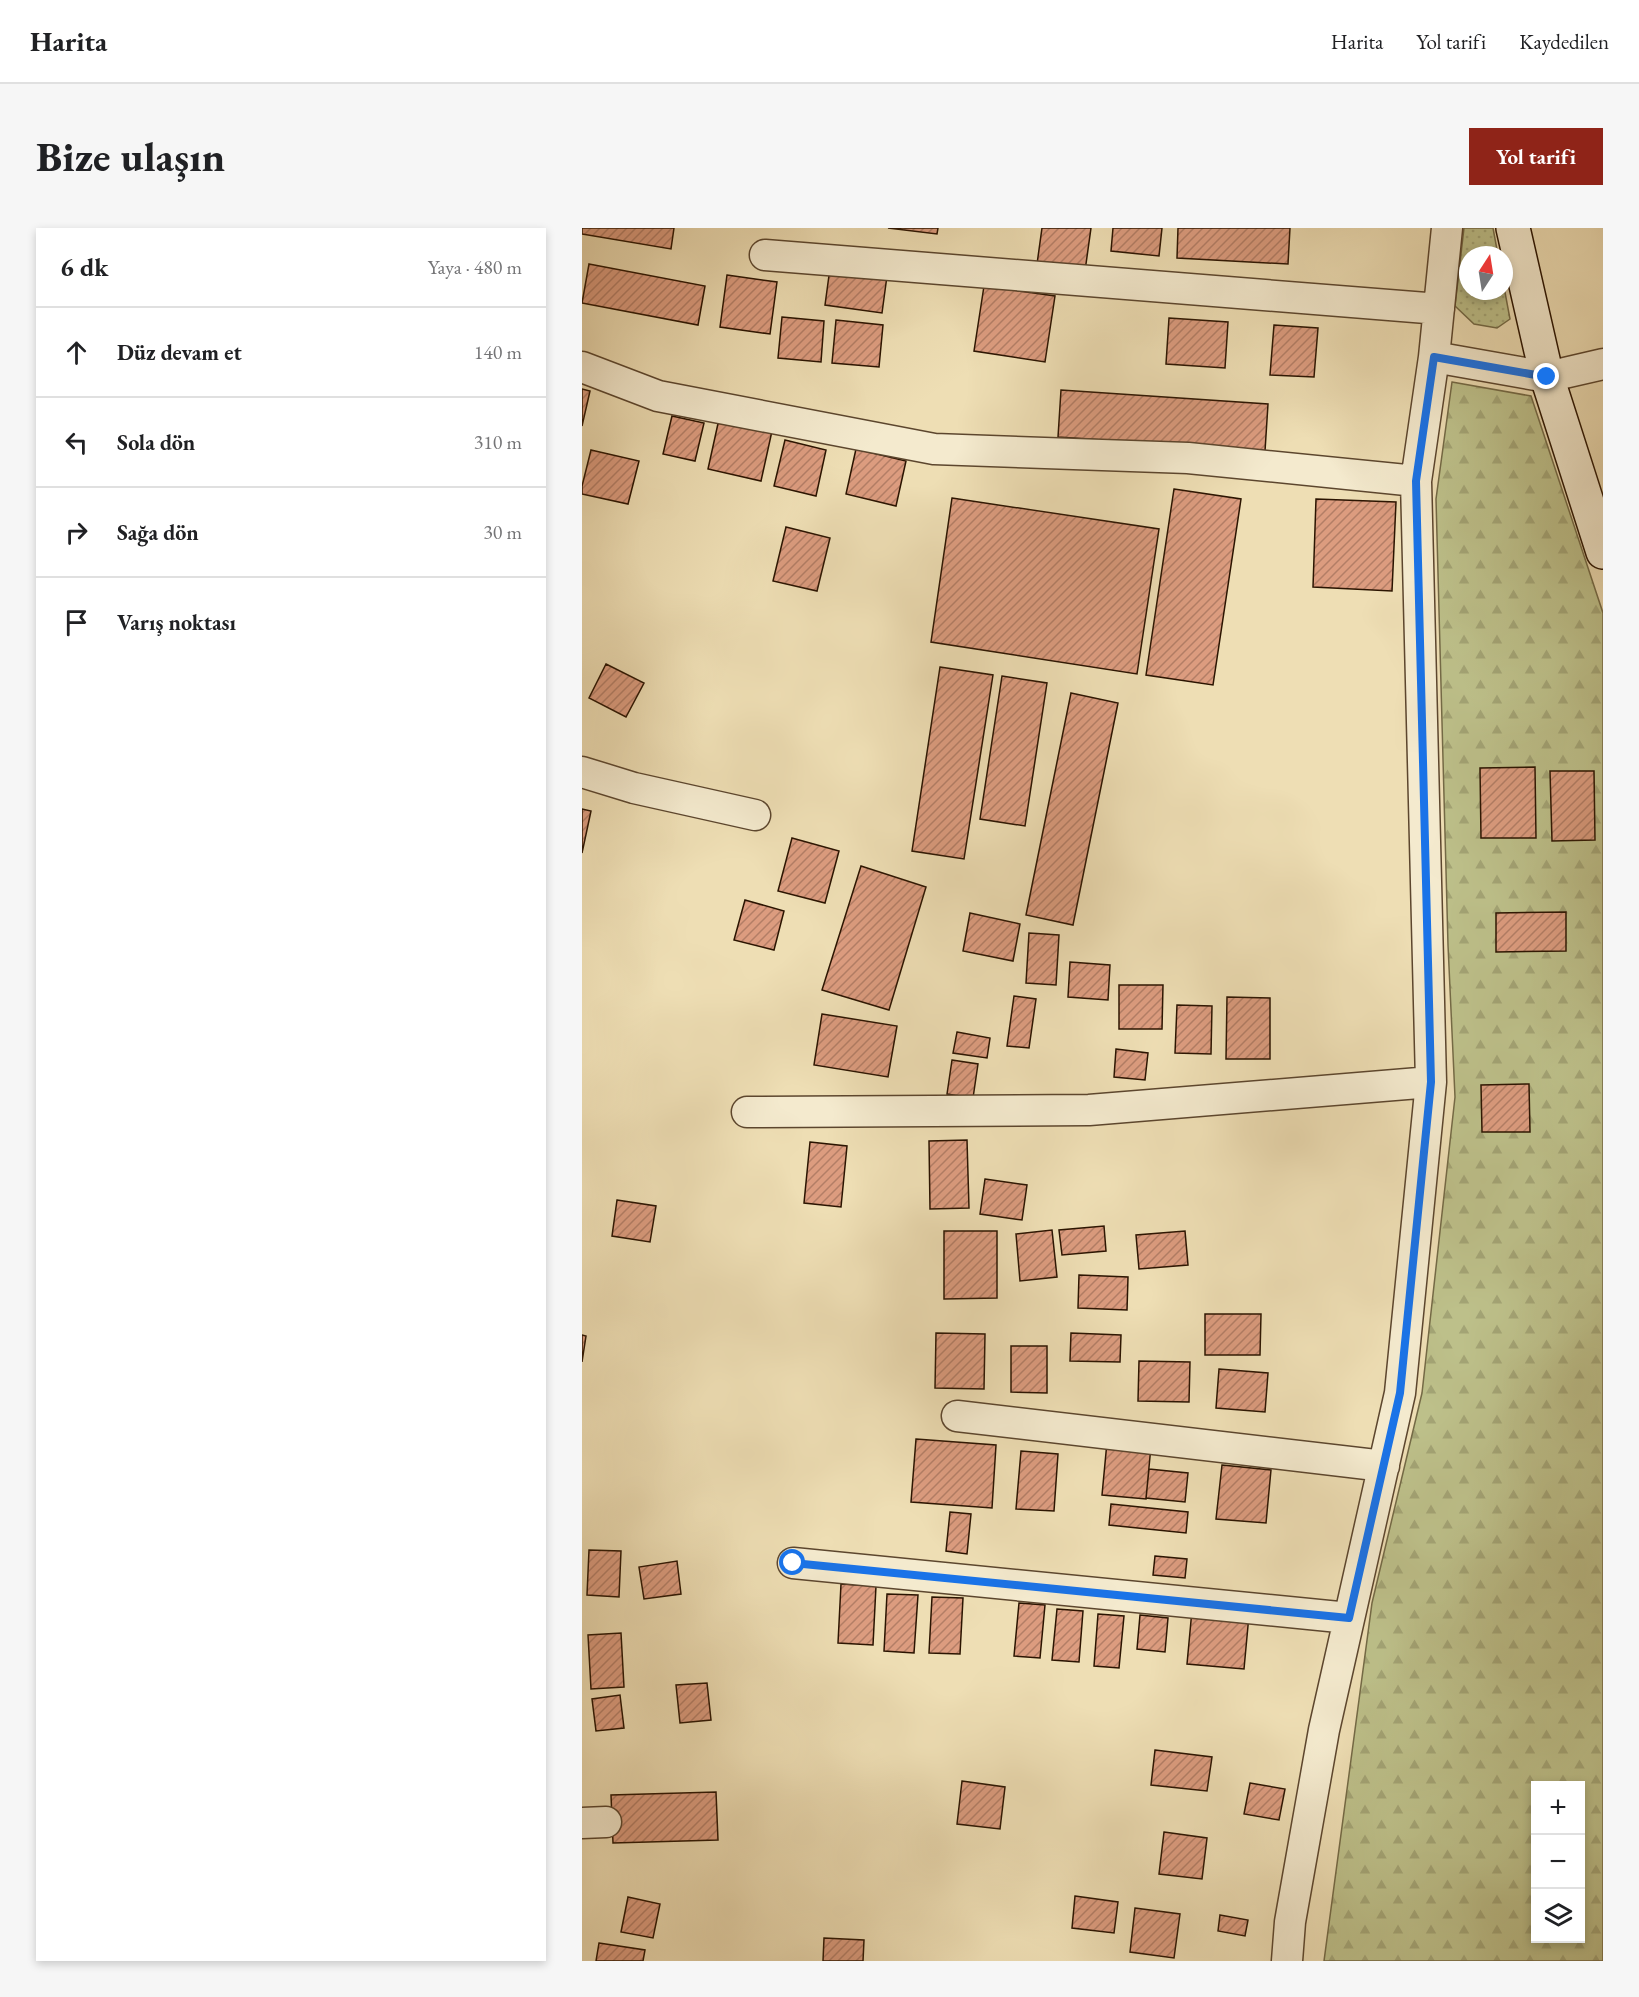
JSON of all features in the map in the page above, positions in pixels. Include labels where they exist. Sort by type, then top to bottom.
[{"type":"street","points":[[1287,1961],[1290,1922],[1324,1730],[1400,1393],[1431,1082],[1416,481],[1434,357],[1447,228]]},
{"type":"street","points":[[1513,228],[1547,377],[1603,552]]},
{"type":"street","points":[[765,255],[1439,309]]},
{"type":"street","points":[[1434,357],[1547,377],[1603,364]]},
{"type":"street","points":[[582,367],[658,396],[934,449],[1188,458],[1416,481]]},
{"type":"street","points":[[582,772],[634,788],[755,815]]},
{"type":"street","points":[[747,1112],[1089,1110],[1431,1082]]},
{"type":"street","points":[[957,1416],[1384,1466]]},
{"type":"street","points":[[793,1563],[1349,1618]]},
{"type":"green space","points":[[1464,228],[1493,228],[1496,246],[1462,246]]},
{"type":"green space","points":[[1459,271],[1459,300],[1506,300],[1510,319],[1497,328],[1474,324],[1455,306]]},
{"type":"green space","points":[[1452,382],[1531,396],[1603,613],[1603,1961],[1324,1961],[1372,1603],[1422,1393],[1455,1097],[1448,945],[1436,499]]},
{"type":"building","points":[[582,228],[674,228],[671,249],[582,234]]},
{"type":"building","points":[[888,228],[938,228],[937,234]]},
{"type":"building","points":[[1042,228],[1091,228],[1085,271],[1037,264]]},
{"type":"building","points":[[1113,228],[1162,228],[1159,256],[1111,251]]},
{"type":"building","points":[[1178,228],[1290,228],[1288,264],[1177,258]]},
{"type":"building","points":[[589,264],[705,286],[698,325],[582,303]]},
{"type":"building","points":[[830,268],[887,276],[882,313],[825,305]]},
{"type":"building","points":[[727,275],[777,282],[770,334],[720,327]]},
{"type":"building","points":[[984,286],[1055,296],[1045,362],[974,351]]},
{"type":"building","points":[[782,317],[824,321],[821,362],[778,358]]},
{"type":"building","points":[[1169,318],[1228,322],[1225,368],[1166,364]]},
{"type":"building","points":[[836,320],[883,325],[879,367],[832,363]]},
{"type":"building","points":[[1274,325],[1318,328],[1314,377],[1270,375]]},
{"type":"building","points":[[582,389],[590,391],[582,426]]},
{"type":"building","points":[[1061,390],[1268,404],[1265,451],[1058,437]]},
{"type":"building","points":[[672,416],[704,423],[695,461],[663,454]]},
{"type":"building","points":[[719,419],[772,431],[761,481],[708,469]]},
{"type":"building","points":[[785,440],[826,450],[816,496],[774,486]]},
{"type":"building","points":[[856,449],[906,461],[896,506],[846,494]]},
{"type":"building","points":[[591,450],[639,461],[628,504],[582,494]]},
{"type":"building","points":[[1174,489],[1241,499],[1213,685],[1146,675]]},
{"type":"building","points":[[952,498],[1159,529],[1137,674],[931,642]]},
{"type":"building","points":[[1316,499],[1396,502],[1392,591],[1313,587]]},
{"type":"building","points":[[786,527],[830,538],[817,591],[773,581]]},
{"type":"building","points":[[606,664],[644,683],[626,717],[589,698]]},
{"type":"building","points":[[940,667],[993,675],[964,859],[912,851]]},
{"type":"building","points":[[1002,676],[1047,683],[1025,826],[980,819]]},
{"type":"building","points":[[1071,693],[1118,703],[1073,925],[1026,915]]},
{"type":"building","points":[[1535,767],[1536,838],[1481,838],[1480,768]]},
{"type":"building","points":[[1550,771],[1594,771],[1595,840],[1552,841]]},
{"type":"building","points":[[582,809],[591,811],[582,853]]},
{"type":"building","points":[[792,838],[839,851],[825,903],[778,891]]},
{"type":"building","points":[[861,866],[926,887],[889,1010],[822,990]]},
{"type":"building","points":[[745,900],[784,911],[774,950],[734,940]]},
{"type":"building","points":[[1566,912],[1566,951],[1496,952],[1496,913]]},
{"type":"building","points":[[970,913],[1020,924],[1013,961],[963,951]]},
{"type":"building","points":[[1029,933],[1059,935],[1056,985],[1026,983]]},
{"type":"building","points":[[1070,962],[1110,965],[1108,1000],[1068,997]]},
{"type":"building","points":[[1119,985],[1163,985],[1162,1029],[1119,1029]]},
{"type":"building","points":[[1014,996],[1036,999],[1029,1048],[1007,1046]]},
{"type":"building","points":[[1227,997],[1270,998],[1270,1059],[1226,1059]]},
{"type":"building","points":[[1177,1005],[1212,1006],[1211,1054],[1175,1053]]},
{"type":"building","points":[[822,1014],[897,1026],[888,1077],[814,1065]]},
{"type":"building","points":[[957,1032],[990,1038],[987,1058],[953,1053]]},
{"type":"building","points":[[1116,1049],[1148,1053],[1145,1080],[1114,1077]]},
{"type":"building","points":[[952,1060],[978,1064],[973,1098],[947,1094]]},
{"type":"building","points":[[1529,1084],[1530,1132],[1482,1132],[1481,1085]]},
{"type":"building","points":[[967,1140],[969,1208],[930,1209],[929,1141]]},
{"type":"building","points":[[810,1142],[847,1146],[841,1207],[804,1203]]},
{"type":"building","points":[[985,1179],[1027,1185],[1022,1220],[980,1214]]},
{"type":"building","points":[[617,1200],[656,1206],[650,1242],[612,1236]]},
{"type":"building","points":[[1104,1226],[1106,1251],[1062,1255],[1059,1230]]},
{"type":"building","points":[[1052,1230],[1057,1277],[1020,1281],[1016,1234]]},
{"type":"building","points":[[944,1231],[997,1231],[997,1298],[944,1299]]},
{"type":"building","points":[[1185,1231],[1188,1265],[1139,1269],[1136,1235]]},
{"type":"building","points":[[1079,1275],[1128,1277],[1127,1310],[1078,1308]]},
{"type":"building","points":[[1205,1314],[1261,1314],[1260,1355],[1205,1355]]},
{"type":"building","points":[[936,1333],[985,1334],[984,1389],[935,1388]]},
{"type":"building","points":[[1071,1333],[1121,1335],[1120,1362],[1070,1361]]},
{"type":"building","points":[[582,1335],[586,1336],[582,1362]]},
{"type":"building","points":[[1011,1346],[1047,1346],[1047,1393],[1011,1392]]},
{"type":"building","points":[[1139,1361],[1190,1362],[1189,1402],[1138,1401]]},
{"type":"building","points":[[1219,1369],[1268,1373],[1265,1412],[1216,1408]]},
{"type":"building","points":[[916,1439],[996,1445],[992,1508],[911,1502]]},
{"type":"building","points":[[1107,1442],[1151,1446],[1146,1499],[1102,1495]]},
{"type":"building","points":[[1021,1451],[1058,1454],[1054,1511],[1016,1509]]},
{"type":"building","points":[[1222,1465],[1271,1470],[1266,1523],[1216,1519]]},
{"type":"building","points":[[1149,1469],[1188,1473],[1185,1502],[1146,1498]]},
{"type":"building","points":[[1111,1504],[1188,1512],[1186,1533],[1109,1525]]},
{"type":"building","points":[[950,1512],[971,1514],[967,1554],[946,1551]]},
{"type":"building","points":[[589,1550],[621,1551],[619,1597],[587,1595]]},
{"type":"building","points":[[1155,1556],[1187,1559],[1185,1578],[1153,1575]]},
{"type":"building","points":[[677,1561],[681,1594],[644,1599],[639,1567]]},
{"type":"building","points":[[841,1584],[876,1586],[873,1645],[838,1643]]},
{"type":"building","points":[[887,1594],[918,1595],[914,1653],[884,1651]]},
{"type":"building","points":[[932,1597],[963,1598],[960,1654],[929,1653]]},
{"type":"building","points":[[1019,1603],[1045,1605],[1040,1658],[1014,1656]]},
{"type":"building","points":[[1057,1609],[1083,1611],[1079,1662],[1052,1660]]},
{"type":"building","points":[[1192,1610],[1249,1615],[1244,1669],[1187,1664]]},
{"type":"building","points":[[1098,1614],[1124,1616],[1119,1668],[1094,1666]]},
{"type":"building","points":[[1140,1615],[1168,1618],[1165,1652],[1137,1649]]},
{"type":"building","points":[[621,1633],[624,1687],[591,1689],[588,1635]]},
{"type":"building","points":[[707,1683],[711,1720],[680,1723],[676,1685]]},
{"type":"building","points":[[620,1695],[624,1728],[596,1731],[592,1699]]},
{"type":"building","points":[[1155,1750],[1212,1757],[1207,1791],[1151,1785]]},
{"type":"building","points":[[962,1781],[1005,1787],[1000,1829],[957,1824]]},
{"type":"building","points":[[1250,1783],[1285,1789],[1279,1820],[1244,1814]]},
{"type":"building","points":[[716,1792],[718,1840],[613,1843],[611,1795]]},
{"type":"building","points":[[1164,1832],[1207,1838],[1202,1879],[1159,1874]]},
{"type":"building","points":[[1075,1896],[1118,1902],[1114,1933],[1072,1928]]},
{"type":"building","points":[[628,1897],[660,1904],[653,1938],[621,1932]]},
{"type":"building","points":[[1135,1908],[1180,1914],[1174,1958],[1130,1952]]},
{"type":"building","points":[[1220,1915],[1248,1920],[1245,1936],[1218,1931]]},
{"type":"building","points":[[824,1938],[864,1940],[863,1961],[823,1961]]},
{"type":"building","points":[[599,1943],[645,1950],[643,1961],[596,1961]]},
{"type":"route","points":[[793,1563],[1349,1618],[1400,1393],[1431,1082],[1416,481],[1434,357],[1547,377]]}]
